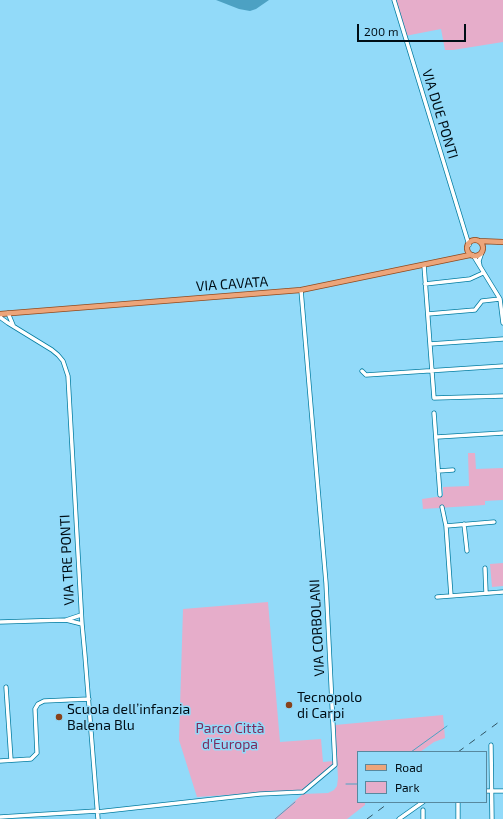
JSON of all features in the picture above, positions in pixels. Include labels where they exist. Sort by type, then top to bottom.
[{"type":"main road","points":[[479,241],[483,245],[483,251]]},
{"type":"main road","points":[[463,256],[469,245],[479,241],[503,242]]},
{"type":"main road","points":[[469,245],[472,255],[479,254],[491,244],[497,242]]},
{"type":"main road","name":"VIA CAVATA","points":[[0,314],[301,290],[472,255]]},
{"type":"street","name":"VIA DUE PONTI","points":[[394,0],[469,245]]},
{"type":"street","points":[[480,269],[479,261],[483,251]]},
{"type":"street","points":[[472,255],[500,299],[503,323]]},
{"type":"street","points":[[424,265],[434,398],[503,396]]},
{"type":"street","points":[[425,284],[470,280],[483,273]]},
{"type":"street","name":"VIA CORBOLANI","points":[[97,812],[260,794],[303,792],[336,765],[326,583],[301,290]]},
{"type":"street","points":[[428,314],[475,310],[482,301],[500,299]]},
{"type":"street","points":[[8,313],[11,323],[14,326]]},
{"type":"street","name":"VIA TRE PONTI","points":[[0,314],[1,318],[58,355],[63,361],[68,376],[81,615],[98,819]]},
{"type":"street","points":[[430,344],[503,339]]},
{"type":"street","points":[[362,371],[366,375],[503,366]]},
{"type":"street","points":[[434,413],[437,437],[440,495]]},
{"type":"street","points":[[437,437],[503,433]]},
{"type":"street","points":[[438,471],[453,470]]},
{"type":"street","points":[[442,506],[446,526],[451,596]]},
{"type":"street","points":[[446,526],[494,522]]},
{"type":"street","points":[[464,524],[467,551]]},
{"type":"street","points":[[485,568],[486,593]]},
{"type":"street","points":[[437,597],[503,592]]},
{"type":"street","points":[[66,620],[81,615]]},
{"type":"street","points":[[0,622],[66,620],[82,624]]},
{"type":"street","points":[[6,687],[11,760]]},
{"type":"street","points":[[0,761],[31,759],[38,753],[35,709],[38,704],[44,701],[88,699]]},
{"type":"street","points":[[490,745],[492,819]]},
{"type":"street","points":[[487,791],[503,791]]},
{"type":"street","points":[[400,819],[422,803]]},
{"type":"street","points":[[458,803],[458,819]]},
{"type":"street","points":[[423,810],[423,819]]},
{"type":"street","points":[[0,817],[97,812]]},
{"type":"green space","points":[[395,0],[503,0],[503,42],[445,50],[441,29],[405,36]]},
{"type":"green space","points":[[468,453],[475,453],[476,469],[503,468],[503,500],[485,501],[485,505],[423,509],[422,499],[443,496],[443,487],[469,486]]},
{"type":"green space","points":[[503,563],[503,586],[492,587],[490,564]]},
{"type":"green space","name":"Parco Città d'Europa","points":[[268,602],[280,742],[321,739],[323,762],[334,761],[334,765],[303,790],[197,797],[179,740],[183,609]]},
{"type":"green space","points":[[443,715],[445,738],[434,742],[421,751],[357,751],[357,803],[365,803],[365,805],[347,819],[274,819],[303,794],[328,793],[334,790],[337,786],[338,778],[335,725]]},
{"type":"water","points":[[216,0],[269,0],[256,9],[250,11],[239,9]]},
{"type":"waterway","points":[[412,751],[447,726]]},
{"type":"waterway","points":[[346,784],[357,784]]},
{"type":"waterway","points":[[275,819],[295,802]]},
{"type":"railway","points":[[459,751],[503,719]]},
{"type":"railway","points":[[367,819],[389,803]]},
{"type":"place","name":"Tecnopolo di Carpi","points":[[289,705]]},
{"type":"place","name":"Scuola dell’infanzia Balena Blu","points":[[59,717]]}]
